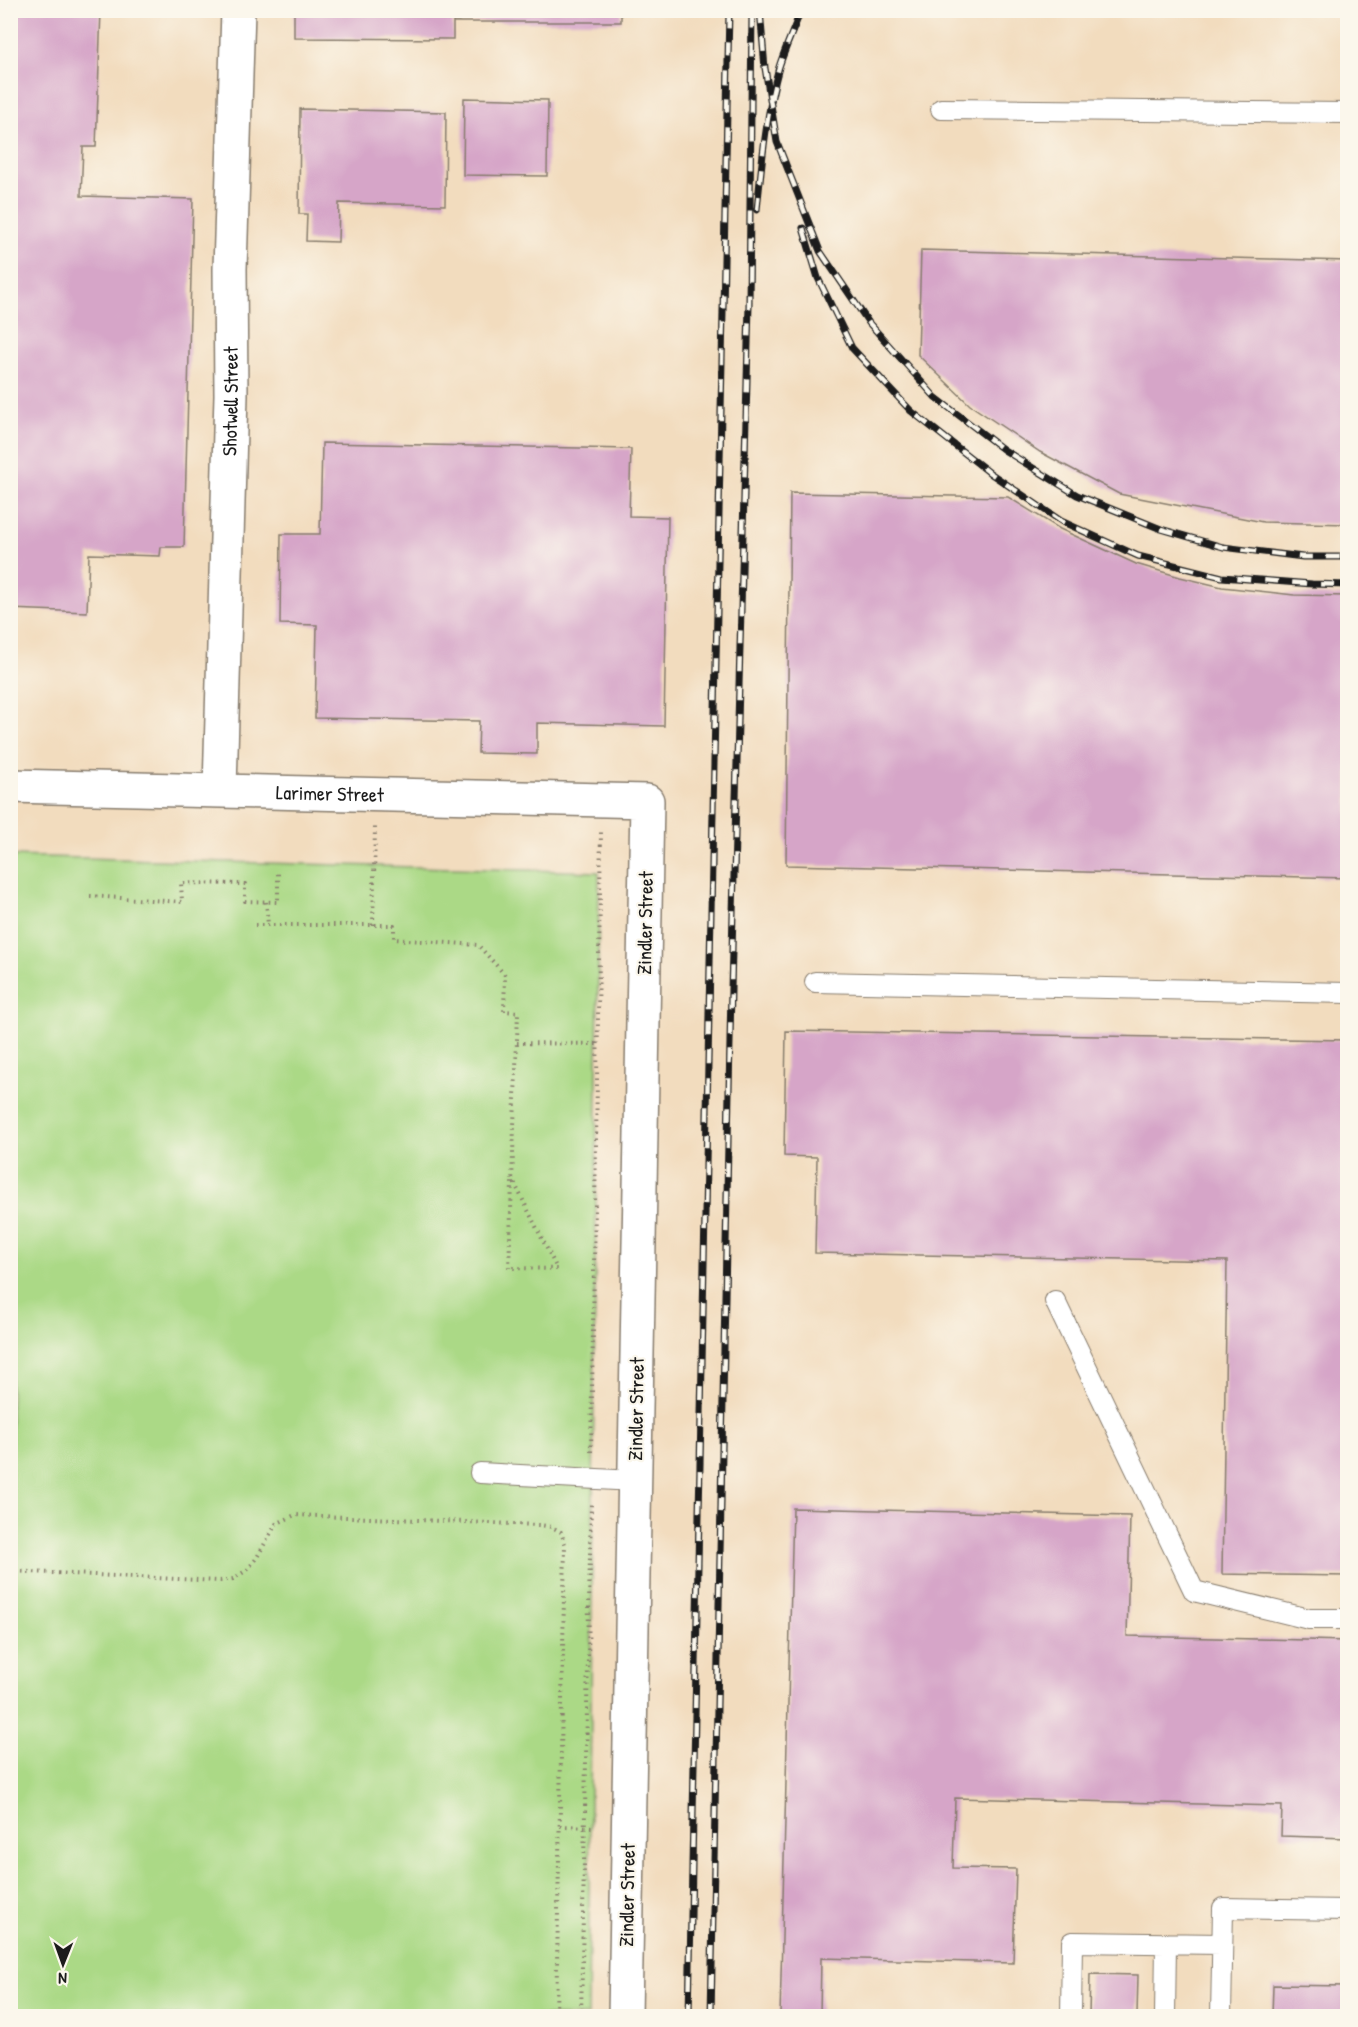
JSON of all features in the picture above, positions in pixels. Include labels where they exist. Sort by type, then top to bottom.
[{"type":"street","name":"Shotwell Street","points":[[220,789],[231,395],[230,269],[238,10]]},
{"type":"street","name":"Larimer Street","points":[[10,786],[220,789],[647,801]]},
{"type":"street","name":"Zindler Street","points":[[625,2016],[647,801]]},
{"type":"lane","points":[[941,109],[1347,114]]},
{"type":"lane","points":[[815,982],[1347,993]]},
{"type":"lane","points":[[1055,1301],[1194,1591],[1310,1619],[1347,1619]]},
{"type":"lane","points":[[480,1473],[635,1481]]},
{"type":"lane","points":[[1221,2016],[1223,1908],[1347,1910]]},
{"type":"lane","points":[[1071,2016],[1072,1942],[1222,1944]]},
{"type":"lane","points":[[1165,2016],[1166,1943]]},
{"type":"path","points":[[373,925],[376,793]]},
{"type":"path","points":[[581,2016],[601,800]]},
{"type":"path","points":[[90,896],[182,902],[182,883],[245,884],[245,901],[278,902],[278,873]]},
{"type":"path","points":[[266,902],[268,925]]},
{"type":"path","points":[[255,925],[394,925],[394,939],[478,945],[505,975],[504,1011],[518,1012],[512,1178],[509,1268],[557,1269],[512,1178]]},
{"type":"path","points":[[517,1043],[598,1044]]},
{"type":"path","points":[[10,1571],[220,1581],[233,1579],[247,1570],[256,1559],[276,1524],[295,1515],[540,1525],[552,1527],[561,1532],[565,1544],[556,2016]]},
{"type":"green space","points":[[11,856],[599,872],[588,2016],[11,2016]]},
{"type":"building","points":[[10,10],[101,10],[96,147],[83,147],[81,196],[193,199],[184,547],[161,547],[160,556],[89,554],[87,612],[10,609]]},
{"type":"building","points":[[294,10],[621,10],[621,22],[453,22],[453,39],[294,38]]},
{"type":"building","points":[[464,98],[548,100],[547,176],[463,175]]},
{"type":"building","points":[[300,109],[446,112],[445,205],[339,203],[338,242],[306,241],[307,214],[299,214]]},
{"type":"building","points":[[921,250],[1348,261],[1348,524],[1263,522],[1119,494],[1040,452],[970,405],[918,355]]},
{"type":"building","points":[[322,443],[631,449],[629,516],[668,517],[664,726],[537,723],[537,754],[478,753],[479,721],[315,718],[317,625],[280,624],[281,534],[320,534]]},
{"type":"building","points":[[790,493],[1008,497],[1060,529],[1136,564],[1180,577],[1222,587],[1294,595],[1348,596],[1348,878],[786,865]]},
{"type":"building","points":[[786,1031],[1348,1040],[1348,1576],[1222,1574],[1227,1261],[815,1253],[817,1157],[784,1156]]},
{"type":"building","points":[[793,1508],[1130,1516],[1127,1636],[1348,1641],[1348,1689],[1343,1689],[1343,1695],[1348,1695],[1348,1838],[1281,1836],[1282,1806],[955,1798],[953,1868],[1016,1869],[1013,1963],[821,1958],[820,2016],[780,2016]]},
{"type":"building","points":[[1090,1974],[1138,1975],[1137,2016],[1089,2016]]},
{"type":"building","points":[[1273,1985],[1348,1986],[1348,2016],[1272,2016]]},
{"type":"railway","points":[[689,2016],[729,10]]},
{"type":"railway","points":[[711,2016],[731,989],[749,305],[752,10]]},
{"type":"railway","points":[[760,10],[765,68],[777,142],[820,251],[869,323],[935,397],[1004,450],[1077,495],[1161,529],[1223,547],[1303,557],[1348,557]]},
{"type":"railway","points":[[757,210],[771,102],[781,60],[801,10]]},
{"type":"railway","points":[[803,228],[818,278],[852,348],[911,411],[990,473],[1061,521],[1138,556],[1222,577],[1348,585]]}]
